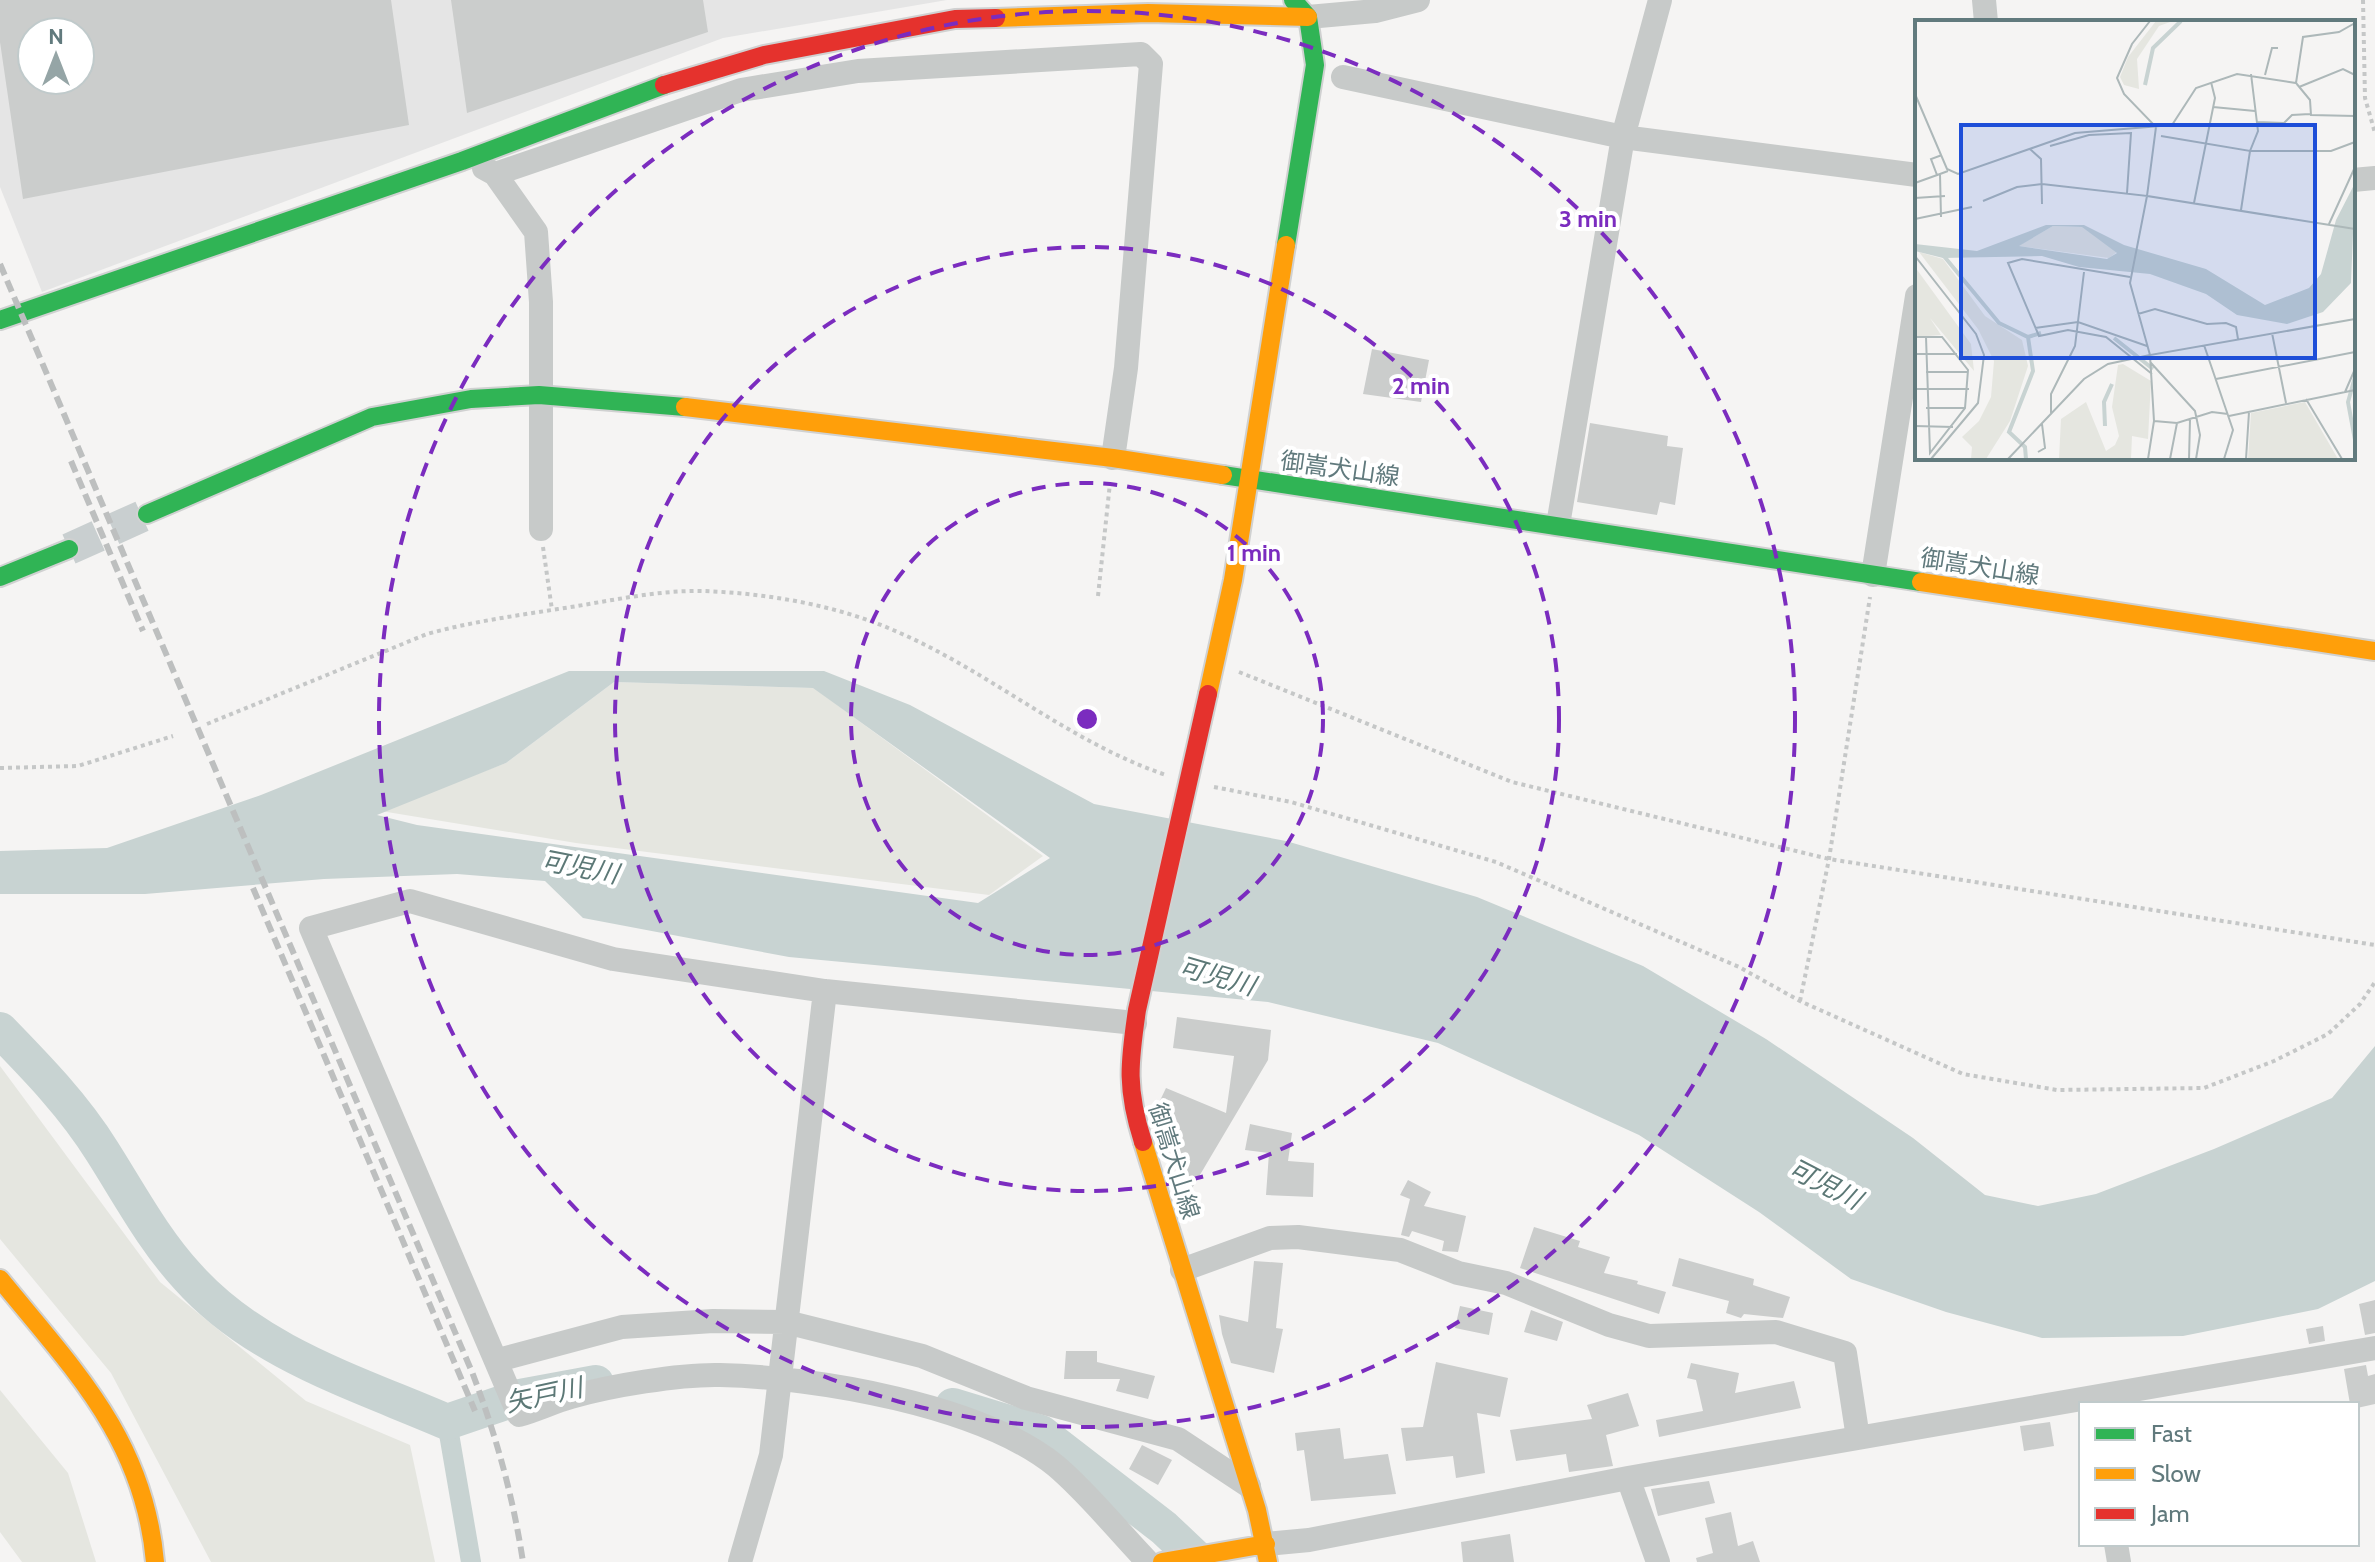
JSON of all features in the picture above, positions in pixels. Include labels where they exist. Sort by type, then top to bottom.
[{"type":"street","points":[[0,320],[462,161],[688,76],[764,55],[955,19],[1301,8],[1375,11],[1418,0]]},
{"type":"street","points":[[1558,525],[1623,137],[1660,0]]},
{"type":"street","points":[[1984,0],[1986,20]]},
{"type":"street","points":[[147,514],[372,417],[471,399],[539,395],[647,403],[1113,458],[1249,480],[1315,65],[1301,8]]},
{"type":"street","points":[[495,174],[741,90],[858,71],[1141,54],[1151,64],[1126,368],[1113,458]]},
{"type":"street","points":[[1343,77],[1623,137],[1915,175]]},
{"type":"street","points":[[462,161],[495,174],[536,232],[541,302],[541,529]]},
{"type":"street","points":[[2355,180],[2375,178]]},
{"type":"street","points":[[1873,575],[1915,309]]},
{"type":"street","name":"御嵩犬山線","points":[[1267,1553],[1130,1101],[1129,1061],[1187,782],[1216,663],[1249,480],[2375,651]]},
{"type":"street","points":[[0,577],[69,549]]},
{"type":"street","points":[[1136,1016],[825,991],[613,959],[410,901],[311,928],[519,1415],[572,1397],[668,1380],[719,1375],[838,1386],[892,1398],[970,1422],[1018,1442],[1056,1466],[1148,1562]]},
{"type":"street","points":[[740,1562],[766,1481],[781,1381],[825,991]]},
{"type":"street","points":[[1182,1270],[1270,1238],[1298,1237],[1400,1250],[1458,1273],[1506,1283],[1609,1325],[1649,1336],[1776,1332],[1845,1353],[1858,1438]]},
{"type":"street","points":[[0,1279],[58,1345],[101,1404],[139,1481],[155,1546],[155,1562]]},
{"type":"street","points":[[498,1360],[622,1327],[713,1321],[785,1327],[922,1356],[1026,1398],[1178,1439],[1249,1486]]},
{"type":"street","points":[[2087,1401],[2375,1348]]},
{"type":"street","points":[[1162,1562],[1222,1551],[1267,1553],[1324,1537],[1628,1478],[2079,1402]]},
{"type":"street","points":[[1628,1478],[1658,1562]]},
{"type":"path","points":[[2363,0],[2365,98],[2375,133]]},
{"type":"path","points":[[1098,596],[1113,458]]},
{"type":"path","points":[[541,529],[552,610]]},
{"type":"path","points":[[1800,1001],[1829,859],[1873,575]]},
{"type":"path","points":[[207,724],[427,634],[654,594],[703,591],[770,598],[833,610],[892,629],[964,666],[1103,748],[1187,782],[1291,802],[1496,862],[1739,967],[1800,1001],[1963,1074],[2057,1090],[2204,1088],[2274,1061],[2328,1034],[2360,1004],[2375,982]]},
{"type":"path","points":[[1216,663],[1512,782],[1829,859],[2375,945]]},
{"type":"path","points":[[0,768],[78,766],[173,736]]},
{"type":"shaded area","points":[[0,0],[947,0],[723,38],[42,292],[0,187]]},
{"type":"shaded area","points":[[614,682],[814,688],[1043,856],[989,895],[576,843],[381,811],[506,763]]},
{"type":"shaded area","points":[[0,1066],[160,1282],[306,1401],[410,1445],[435,1562],[211,1562],[111,1373],[0,1239]]},
{"type":"shaded area","points":[[0,1390],[68,1473],[96,1562],[22,1562],[0,1532]]},
{"type":"water","name":"可児川","points":[[569,671],[824,671],[910,705],[1094,804],[1286,841],[1477,897],[1643,966],[1766,1039],[1913,1138],[1985,1195],[2038,1206],[2096,1194],[2214,1149],[2332,1098],[2375,1046],[2375,1281],[2318,1309],[2183,1336],[2042,1338],[1946,1312],[1851,1279],[1759,1212],[1639,1135],[1438,1043],[1268,1002],[789,957],[583,918],[545,881],[457,874],[324,879],[145,894],[0,894],[0,851],[107,848],[261,795]],"holes":[[[614,682],[813,688],[1050,858],[978,903],[417,825],[377,815],[506,763]]]},
{"type":"building","points":[[0,0],[391,0],[409,125],[23,199],[0,42]]},
{"type":"building","points":[[451,0],[703,0],[708,32],[467,113]]},
{"type":"building","points":[[1372,349],[1429,360],[1421,402],[1363,394]]},
{"type":"building","points":[[1590,423],[1668,436],[1667,446],[1683,448],[1675,505],[1660,502],[1657,515],[1577,502]]},
{"type":"building","points":[[1177,1017],[1271,1030],[1268,1060],[1191,1190],[1154,1113],[1166,1088],[1226,1113],[1234,1056],[1173,1048]]},
{"type":"building","points":[[1250,1124],[1292,1133],[1288,1161],[1314,1163],[1313,1197],[1266,1195],[1269,1153],[1245,1150]]},
{"type":"building","points":[[1408,1180],[1431,1192],[1424,1206],[1466,1216],[1458,1252],[1442,1251],[1444,1241],[1412,1231],[1409,1237],[1401,1235],[1410,1199],[1400,1195]]},
{"type":"building","points":[[1534,1227],[1580,1241],[1578,1247],[1610,1257],[1604,1273],[1666,1292],[1659,1314],[1520,1268]]},
{"type":"building","points":[[1679,1258],[1754,1279],[1753,1285],[1790,1297],[1783,1318],[1744,1314],[1741,1318],[1726,1313],[1729,1301],[1672,1286]]},
{"type":"building","points":[[1254,1261],[1283,1263],[1276,1328],[1283,1329],[1274,1373],[1231,1363],[1222,1334],[1219,1315],[1248,1322]]},
{"type":"building","points":[[2375,1300],[2375,1333],[2365,1335],[2359,1304]]},
{"type":"building","points":[[1460,1306],[1493,1313],[1489,1335],[1455,1328]]},
{"type":"building","points":[[1531,1310],[1563,1322],[1557,1341],[1524,1332]]},
{"type":"building","points":[[2323,1326],[2325,1341],[2309,1344],[2306,1329]]},
{"type":"building","points":[[1066,1351],[1097,1351],[1097,1362],[1155,1376],[1148,1399],[1116,1391],[1120,1379],[1064,1379]]},
{"type":"building","points":[[1436,1362],[1508,1378],[1500,1417],[1477,1413],[1485,1473],[1456,1478],[1453,1456],[1406,1461],[1401,1428],[1423,1427]]},
{"type":"building","points":[[1691,1363],[1739,1373],[1735,1393],[1794,1381],[1801,1408],[1659,1437],[1656,1420],[1703,1411],[1696,1380],[1687,1378]]},
{"type":"building","points":[[2366,1365],[2368,1376],[2375,1374],[2375,1404],[2359,1408],[2359,1402],[2350,1402],[2344,1369]]},
{"type":"building","points":[[1628,1393],[1639,1426],[1606,1435],[1613,1466],[1569,1472],[1566,1454],[1516,1461],[1510,1430],[1592,1419],[1587,1405]]},
{"type":"building","points":[[2050,1422],[2054,1446],[2024,1451],[2020,1426]]},
{"type":"building","points":[[1340,1428],[1344,1459],[1388,1454],[1396,1494],[1311,1501],[1304,1450],[1297,1451],[1295,1433]]},
{"type":"building","points":[[1142,1445],[1172,1460],[1158,1485],[1129,1469]]},
{"type":"building","points":[[1709,1481],[1715,1503],[1658,1516],[1651,1489]]},
{"type":"building","points":[[1731,1512],[1738,1546],[1753,1541],[1760,1562],[1697,1562],[1696,1558],[1713,1553],[1705,1518]]},
{"type":"building","points":[[1510,1534],[1514,1562],[1463,1562],[1461,1542]]},
{"type":"waterway","name":"矢戸川","points":[[0,1030],[79,1118],[153,1232],[188,1277],[244,1326],[276,1346],[343,1379],[447,1422],[520,1397],[596,1383]]},
{"type":"waterway","name":"矢戸川","points":[[953,1406],[1041,1433],[1164,1528],[1200,1562]]},
{"type":"waterway","points":[[447,1422],[471,1562]]},
{"type":"tunnel","points":[[69,549],[147,514]]},
{"type":"railway","points":[[0,264],[472,1372],[503,1466],[523,1562]]},
{"type":"railway","points":[[71,461],[143,631]]},
{"type":"railway","points":[[253,888],[475,1411]]},
{"type":"traffic: fast","points":[[1286,245],[1315,65],[1308,17],[1293,0]]},
{"type":"traffic: fast","points":[[0,320],[462,161],[664,85]]},
{"type":"traffic: fast","points":[[147,514],[372,417],[471,399],[539,395],[685,407]]},
{"type":"traffic: fast","points":[[1223,475],[1921,582]]},
{"type":"traffic: fast","points":[[0,577],[69,549]]},
{"type":"traffic: slow","points":[[996,18],[1148,13],[1308,17]]},
{"type":"traffic: slow","points":[[1208,694],[1233,580],[1286,245]]},
{"type":"traffic: slow","points":[[685,407],[1113,458],[1223,475]]},
{"type":"traffic: slow","points":[[1921,582],[2375,651]]},
{"type":"traffic: slow","points":[[1143,1142],[1257,1510],[1268,1562]]},
{"type":"traffic: slow","points":[[0,1279],[79,1376],[121,1442],[137,1479],[148,1518],[155,1562]]},
{"type":"traffic: slow","points":[[1162,1562],[1266,1544]]},
{"type":"traffic: jam","points":[[664,85],[764,55],[955,19],[996,18]]},
{"type":"traffic: jam","points":[[1143,1142],[1134,1107],[1131,1076],[1137,1010],[1208,694]]}]
